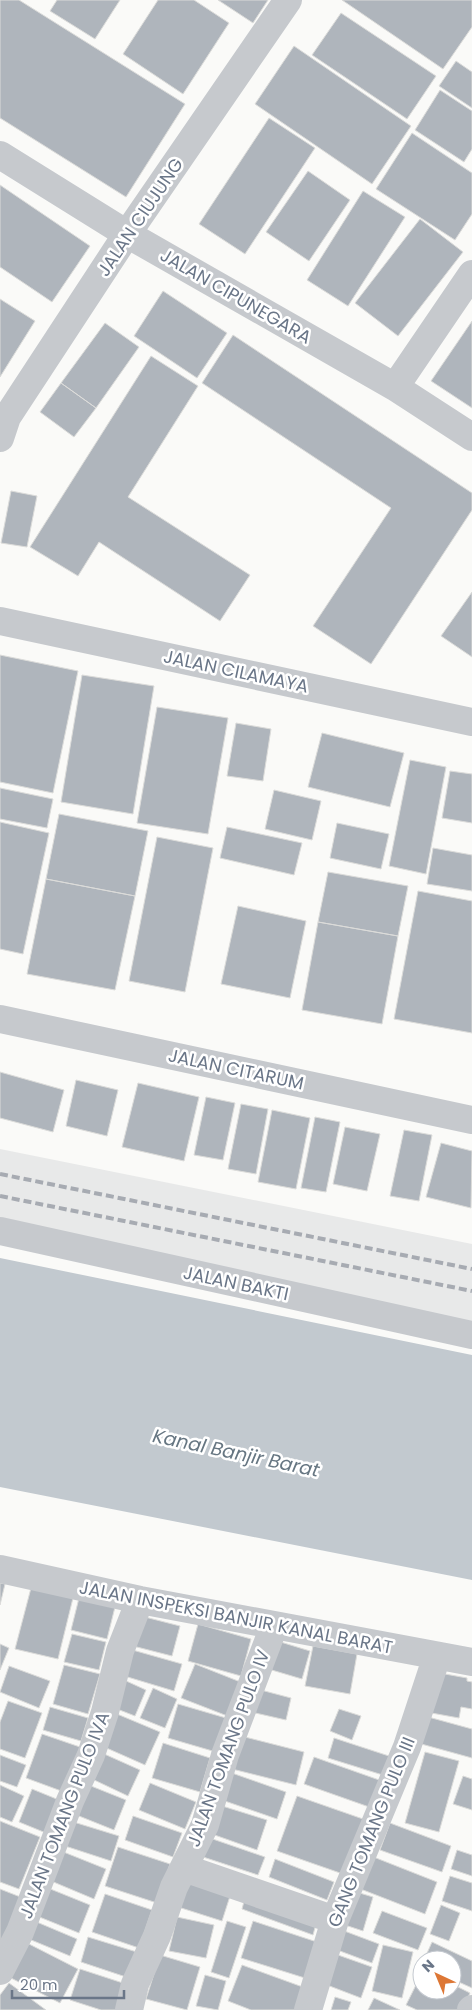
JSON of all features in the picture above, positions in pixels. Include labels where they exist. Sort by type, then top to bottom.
[{"type":"street","name":"JALAN CIUJUNG","points":[[0,438],[7,417],[127,234],[288,0]]},
{"type":"street","name":"JALAN CIPUNEGARA","points":[[0,155],[127,234],[395,387],[472,437]]},
{"type":"street","points":[[395,387],[472,274]]},
{"type":"street","name":"JALAN CILAMAYA","points":[[0,620],[472,722]]},
{"type":"street","name":"JALAN CITARUM","points":[[0,1019],[472,1120]]},
{"type":"street","name":"JALAN BAKTI","points":[[0,1231],[472,1335]]},
{"type":"street","name":"JALAN INSPEKSI BANJIR KANAL BARAT","points":[[0,1569],[140,1600],[472,1662]]},
{"type":"street","name":"JALAN TOMANG PULO IVA","points":[[0,1970],[20,1932],[67,1810],[91,1755],[105,1712],[120,1651],[140,1600]]},
{"type":"street","name":"JALAN TOMANG PULO IV","points":[[129,2010],[135,1984],[156,1936],[174,1887],[205,1825],[225,1755],[274,1626]]},
{"type":"street","name":"GANG TOMANG PULO III","points":[[308,2010],[334,1920],[407,1747],[437,1656]]},
{"type":"street","points":[[184,1868],[334,1920]]},
{"type":"shaded area","points":[[0,1149],[472,1244],[472,1339],[0,1237]]},
{"type":"water","name":"Kanal Banjir Barat","points":[[0,1258],[472,1355],[472,1580],[0,1487]]},
{"type":"building","points":[[0,0],[19,0],[185,104],[126,197],[0,118]]},
{"type":"building","points":[[57,0],[120,0],[95,39],[50,11]]},
{"type":"building","points":[[158,0],[194,0],[229,23],[183,94],[123,54]]},
{"type":"building","points":[[218,0],[268,0],[253,23]]},
{"type":"building","points":[[342,0],[472,0],[472,27],[443,69]]},
{"type":"building","points":[[341,13],[436,76],[407,119],[312,55]]},
{"type":"building","points":[[294,46],[411,126],[372,184],[255,104]]},
{"type":"building","points":[[456,61],[472,72],[472,108],[439,86]]},
{"type":"building","points":[[440,90],[472,111],[472,149],[464,162],[415,130]]},
{"type":"building","points":[[269,118],[315,148],[245,254],[199,224]]},
{"type":"building","points":[[412,133],[472,173],[472,214],[455,240],[376,189]]},
{"type":"building","points":[[308,171],[350,200],[309,261],[266,232]]},
{"type":"building","points":[[0,185],[90,246],[52,302],[0,267]]},
{"type":"building","points":[[363,191],[405,217],[348,306],[307,280]]},
{"type":"building","points":[[420,219],[463,252],[398,336],[355,303]]},
{"type":"building","points":[[163,291],[227,333],[197,378],[134,336]]},
{"type":"building","points":[[0,299],[35,321],[0,377]]},
{"type":"building","points":[[472,321],[472,408],[431,381]]},
{"type":"building","points":[[105,323],[139,347],[96,408],[61,383]]},
{"type":"building","points":[[233,335],[472,493],[472,510],[371,664],[313,626],[391,508],[202,383]]},
{"type":"building","points":[[151,356],[198,386],[128,497],[250,575],[220,621],[99,542],[78,576],[30,547]]},
{"type":"building","points":[[61,383],[96,408],[74,437],[40,412]]},
{"type":"building","points":[[11,491],[37,496],[27,547],[1,543]]},
{"type":"building","points":[[472,592],[472,657],[441,636]]},
{"type":"building","points":[[0,655],[78,671],[53,793],[0,782]]},
{"type":"building","points":[[82,675],[154,686],[133,814],[61,802]]},
{"type":"building","points":[[157,707],[228,718],[208,834],[137,823]]},
{"type":"building","points":[[236,723],[271,729],[263,781],[227,776]]},
{"type":"building","points":[[322,733],[404,753],[390,807],[308,787]]},
{"type":"building","points":[[410,760],[446,767],[426,874],[389,866]]},
{"type":"building","points":[[450,771],[472,774],[472,823],[442,818]]},
{"type":"building","points":[[0,788],[53,799],[47,828],[0,819]]},
{"type":"building","points":[[274,790],[321,801],[312,840],[265,829]]},
{"type":"building","points":[[59,814],[148,831],[135,896],[46,879]]},
{"type":"building","points":[[0,822],[49,833],[23,954],[0,949]]},
{"type":"building","points":[[337,823],[389,834],[381,869],[330,858]]},
{"type":"building","points":[[227,827],[302,843],[294,875],[220,858]]},
{"type":"building","points":[[157,837],[213,848],[185,992],[129,981]]},
{"type":"building","points":[[433,848],[472,855],[472,891],[427,884]]},
{"type":"building","points":[[328,872],[408,886],[398,936],[318,922]]},
{"type":"building","points":[[46,879],[135,896],[115,990],[27,974]]},
{"type":"building","points":[[418,891],[472,901],[472,1033],[394,1019]]},
{"type":"building","points":[[238,906],[306,921],[290,998],[221,984]]},
{"type":"building","points":[[318,922],[398,936],[382,1024],[302,1010]]},
{"type":"building","points":[[0,1072],[64,1090],[53,1132],[0,1118]]},
{"type":"building","points":[[76,1080],[118,1090],[107,1136],[66,1126]]},
{"type":"building","points":[[138,1083],[199,1097],[184,1161],[122,1147]]},
{"type":"building","points":[[206,1097],[235,1103],[223,1160],[194,1155]]},
{"type":"building","points":[[241,1104],[268,1109],[256,1174],[228,1169]]},
{"type":"building","points":[[272,1110],[310,1118],[296,1189],[258,1182]]},
{"type":"building","points":[[315,1117],[340,1122],[326,1192],[301,1188]]},
{"type":"building","points":[[345,1127],[380,1134],[367,1191],[333,1184]]},
{"type":"building","points":[[404,1130],[432,1135],[419,1201],[390,1196]]},
{"type":"building","points":[[441,1143],[472,1151],[471,1208],[426,1197]]},
{"type":"building","points":[[0,1583],[5,1584],[0,1605]]},
{"type":"building","points":[[31,1588],[73,1598],[58,1659],[15,1649]]},
{"type":"building","points":[[79,1598],[115,1607],[107,1639],[71,1630]]},
{"type":"building","points":[[141,1616],[180,1626],[172,1656],[133,1646]]},
{"type":"building","points":[[198,1624],[251,1639],[241,1676],[188,1661]]},
{"type":"building","points":[[72,1634],[106,1642],[99,1670],[64,1662]]},
{"type":"building","points":[[274,1640],[310,1651],[302,1679],[265,1668]]},
{"type":"building","points":[[0,1644],[9,1648],[0,1670]]},
{"type":"building","points":[[313,1646],[357,1654],[350,1694],[305,1686]]},
{"type":"building","points":[[129,1649],[182,1664],[174,1691],[121,1675]]},
{"type":"building","points":[[195,1664],[243,1683],[230,1717],[181,1698]]},
{"type":"building","points":[[64,1665],[100,1674],[88,1714],[53,1704]]},
{"type":"building","points":[[9,1666],[50,1681],[39,1708],[0,1692]]},
{"type":"building","points":[[434,1672],[467,1678],[467,1681],[472,1682],[472,1709],[461,1707],[459,1718],[426,1712]]},
{"type":"building","points":[[124,1680],[146,1690],[135,1716],[112,1707]]},
{"type":"building","points":[[153,1688],[177,1699],[165,1728],[140,1718]]},
{"type":"building","points":[[257,1689],[291,1698],[286,1720],[251,1712]]},
{"type":"building","points":[[8,1701],[42,1713],[25,1758],[0,1749],[0,1722]]},
{"type":"building","points":[[178,1704],[226,1718],[216,1752],[168,1738]]},
{"type":"building","points":[[50,1707],[88,1718],[81,1741],[43,1730]]},
{"type":"building","points":[[339,1709],[361,1716],[352,1740],[330,1731]]},
{"type":"building","points":[[117,1714],[160,1732],[145,1765],[102,1746]]},
{"type":"building","points":[[421,1715],[472,1729],[472,1758],[414,1742]]},
{"type":"building","points":[[42,1734],[80,1747],[64,1792],[26,1778]]},
{"type":"building","points":[[241,1736],[304,1752],[296,1785],[232,1769]]},
{"type":"building","points":[[334,1738],[392,1757],[386,1776],[328,1758]]},
{"type":"building","points":[[163,1743],[210,1758],[200,1792],[152,1778]]},
{"type":"building","points":[[425,1752],[459,1761],[439,1832],[405,1823]]},
{"type":"building","points":[[102,1753],[140,1770],[128,1796],[90,1778]]},
{"type":"building","points":[[0,1755],[26,1765],[17,1787],[0,1781]]},
{"type":"building","points":[[314,1757],[382,1781],[372,1808],[304,1784]]},
{"type":"building","points":[[229,1772],[286,1792],[277,1819],[219,1799]]},
{"type":"building","points":[[463,1776],[472,1779],[472,1810],[453,1804]]},
{"type":"building","points":[[150,1783],[196,1802],[185,1829],[139,1810]]},
{"type":"building","points":[[86,1784],[126,1800],[114,1830],[74,1814]]},
{"type":"building","points":[[0,1785],[24,1796],[12,1822],[0,1817]]},
{"type":"building","points":[[32,1789],[59,1800],[46,1833],[19,1822]]},
{"type":"building","points":[[297,1796],[363,1819],[343,1874],[277,1851]]},
{"type":"building","points":[[219,1805],[267,1820],[257,1850],[209,1833]]},
{"type":"building","points":[[133,1816],[182,1833],[173,1857],[125,1840]]},
{"type":"building","points":[[67,1820],[119,1836],[111,1861],[59,1844]]},
{"type":"building","points":[[0,1821],[40,1837],[19,1889],[0,1882]]},
{"type":"building","points":[[390,1823],[451,1846],[442,1872],[380,1850]]},
{"type":"building","points":[[204,1836],[265,1857],[258,1875],[197,1855]]},
{"type":"building","points":[[118,1847],[170,1864],[157,1903],[105,1886]]},
{"type":"building","points":[[56,1849],[106,1869],[94,1899],[44,1878]]},
{"type":"building","points":[[457,1850],[472,1855],[472,1876],[451,1869]]},
{"type":"building","points":[[371,1856],[437,1882],[425,1914],[358,1888]]},
{"type":"building","points":[[275,1859],[334,1882],[327,1900],[269,1877]]},
{"type":"building","points":[[450,1876],[472,1883],[472,1911],[442,1901]]},
{"type":"building","points":[[185,1878],[231,1893],[222,1921],[175,1906]]},
{"type":"building","points":[[43,1886],[90,1905],[79,1933],[32,1914]]},
{"type":"building","points":[[0,1889],[23,1898],[0,1948]]},
{"type":"building","points":[[353,1891],[373,1897],[363,1931],[342,1924]]},
{"type":"building","points":[[105,1894],[152,1910],[139,1948],[92,1932]]},
{"type":"building","points":[[246,1894],[317,1920],[313,1935],[242,1909]]},
{"type":"building","points":[[441,1905],[460,1913],[449,1941],[430,1934]]},
{"type":"building","points":[[382,1911],[427,1928],[418,1950],[373,1933]]},
{"type":"building","points":[[177,1917],[214,1925],[206,1958],[169,1951]]},
{"type":"building","points":[[32,1920],[77,1939],[70,1956],[24,1937]]},
{"type":"building","points":[[227,1921],[246,1927],[229,1978],[211,1972]]},
{"type":"building","points":[[253,1921],[320,1943],[308,1979],[241,1958]]},
{"type":"building","points":[[339,1929],[379,1944],[372,1963],[332,1948]]},
{"type":"building","points":[[88,1937],[140,1953],[132,1979],[81,1962]]},
{"type":"building","points":[[432,1942],[449,1950],[428,1950]]},
{"type":"building","points":[[27,1943],[78,1969],[60,2003],[9,1977]]},
{"type":"building","points":[[383,1945],[412,1952],[402,1998],[372,1991]]},
{"type":"building","points":[[160,1955],[200,1967],[187,2010],[146,1999]]},
{"type":"building","points":[[338,1955],[372,1967],[361,1998],[327,1985]]},
{"type":"building","points":[[462,1956],[472,1961],[472,1988],[462,1984]]},
{"type":"building","points":[[242,1965],[311,1990],[303,2010],[251,2010],[228,2001]]},
{"type":"building","points":[[80,1969],[129,1985],[120,2010],[101,2010],[70,2000]]},
{"type":"building","points":[[205,1975],[226,1981],[218,2010],[196,2006]]},
{"type":"building","points":[[9,1983],[46,2010],[0,2010],[0,1995]]},
{"type":"building","points":[[462,1989],[470,1993],[462,2010],[417,2010],[406,2005],[412,1993],[412,2000],[462,2000]]},
{"type":"building","points":[[335,1997],[351,2002],[348,2010],[331,2010]]},
{"type":"building","points":[[374,1998],[400,2010],[368,2010]]},
{"type":"railway","points":[[0,1174],[472,1269]]},
{"type":"railway","points":[[0,1196],[472,1291]]}]
